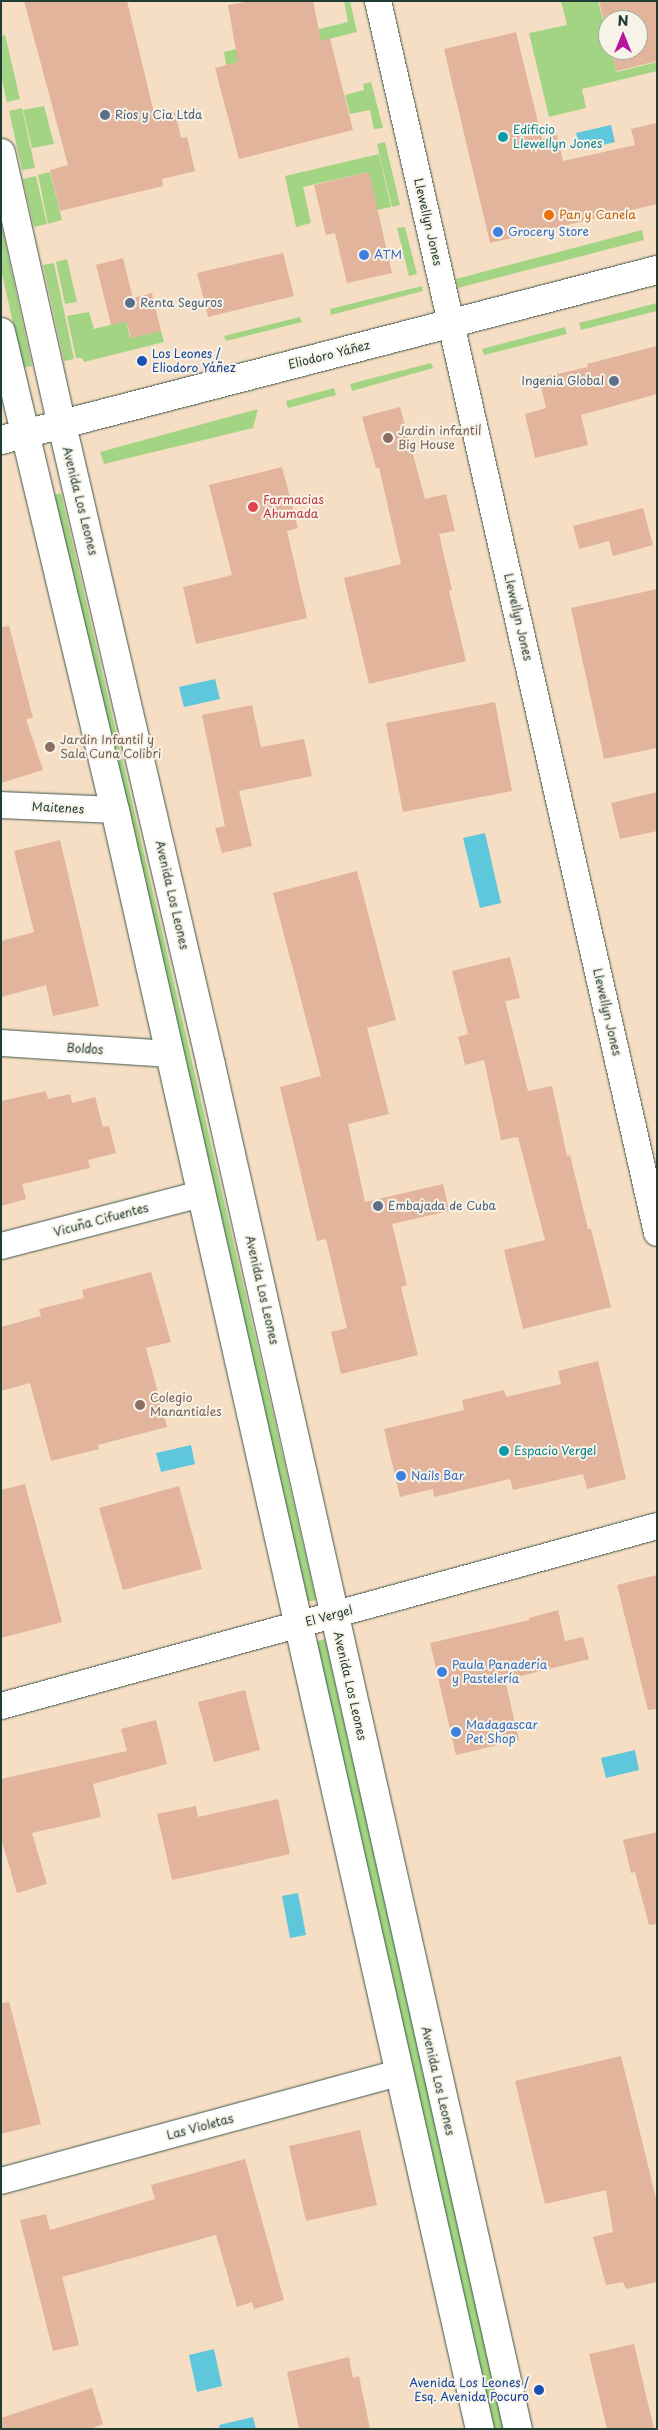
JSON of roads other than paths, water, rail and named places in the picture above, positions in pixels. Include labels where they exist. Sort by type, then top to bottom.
[{"type":"main road","name":"Avenida Los Leones","points":[[1,153],[62,425],[205,1036],[518,2429]]},
{"type":"main road","name":"Eliodoro Yáñez","points":[[13,438],[657,270]]},
{"type":"main road","points":[[1,332],[13,438],[115,810],[200,1194],[480,2429]]},
{"type":"street","name":"Llewellyn Jones","points":[[378,1],[657,1233]]},
{"type":"street","name":"Maitenes","points":[[1,805],[115,810]]},
{"type":"street","name":"Boldos","points":[[1,1044],[169,1054]]},
{"type":"street","name":"Vicuña Cifuentes","points":[[1,1246],[200,1194]]},
{"type":"street","name":"El Vergel","points":[[1,1706],[657,1526]]},
{"type":"street","name":"Las Violetas","points":[[1,2180],[399,2073]]},
{"type":"water","points":[[611,125],[615,142],[581,150],[576,133]]},
{"type":"water","points":[[215,679],[220,699],[184,707],[179,687]]},
{"type":"water","points":[[485,833],[501,903],[480,908],[463,838]]},
{"type":"water","points":[[191,1445],[195,1464],[161,1472],[156,1453]]},
{"type":"water","points":[[635,1750],[639,1770],[606,1778],[601,1758]]},
{"type":"water","points":[[298,1893],[306,1935],[290,1938],[282,1896]]},
{"type":"water","points":[[214,2349],[222,2386],[197,2392],[189,2355]]},
{"type":"water","points":[[253,2417],[256,2429],[220,2429],[219,2425]]},
{"type":"place","name":"Rios y Cia Ltda","points":[[105,115]]},
{"type":"place","name":"Edificio Llewellyn Jones","points":[[503,137]]},
{"type":"place","name":"Pan y Canela","points":[[549,215]]},
{"type":"place","name":"Grocery Store","points":[[498,232]]},
{"type":"place","name":"ATM","points":[[364,255]]},
{"type":"place","name":"Renta Seguros","points":[[130,303]]},
{"type":"place","name":"Los Leones / Eliodoro Yáñez","points":[[142,361]]},
{"type":"place","name":"Ingenia Global","points":[[614,381]]},
{"type":"place","name":"Jardin infantil Big House","points":[[388,438]]},
{"type":"place","name":"Farmacias Ahumada","points":[[253,507]]},
{"type":"place","name":"Jardin Infantil y Sala Cuna Colibri","points":[[50,747]]},
{"type":"place","name":"Embajada de Cuba","points":[[378,1206]]},
{"type":"place","name":"Colegio Manantiales","points":[[140,1405]]},
{"type":"place","name":"Espacio Vergel","points":[[504,1451]]},
{"type":"place","name":"Nails Bar","points":[[401,1476]]},
{"type":"place","name":"Paula Panadería y Pastelería","points":[[442,1672]]},
{"type":"place","name":"Madagascar Pet Shop","points":[[456,1732]]},
{"type":"place","name":"Avenida Los Leones / Esq. Avenida Pocuro","points":[[539,2390]]}]
